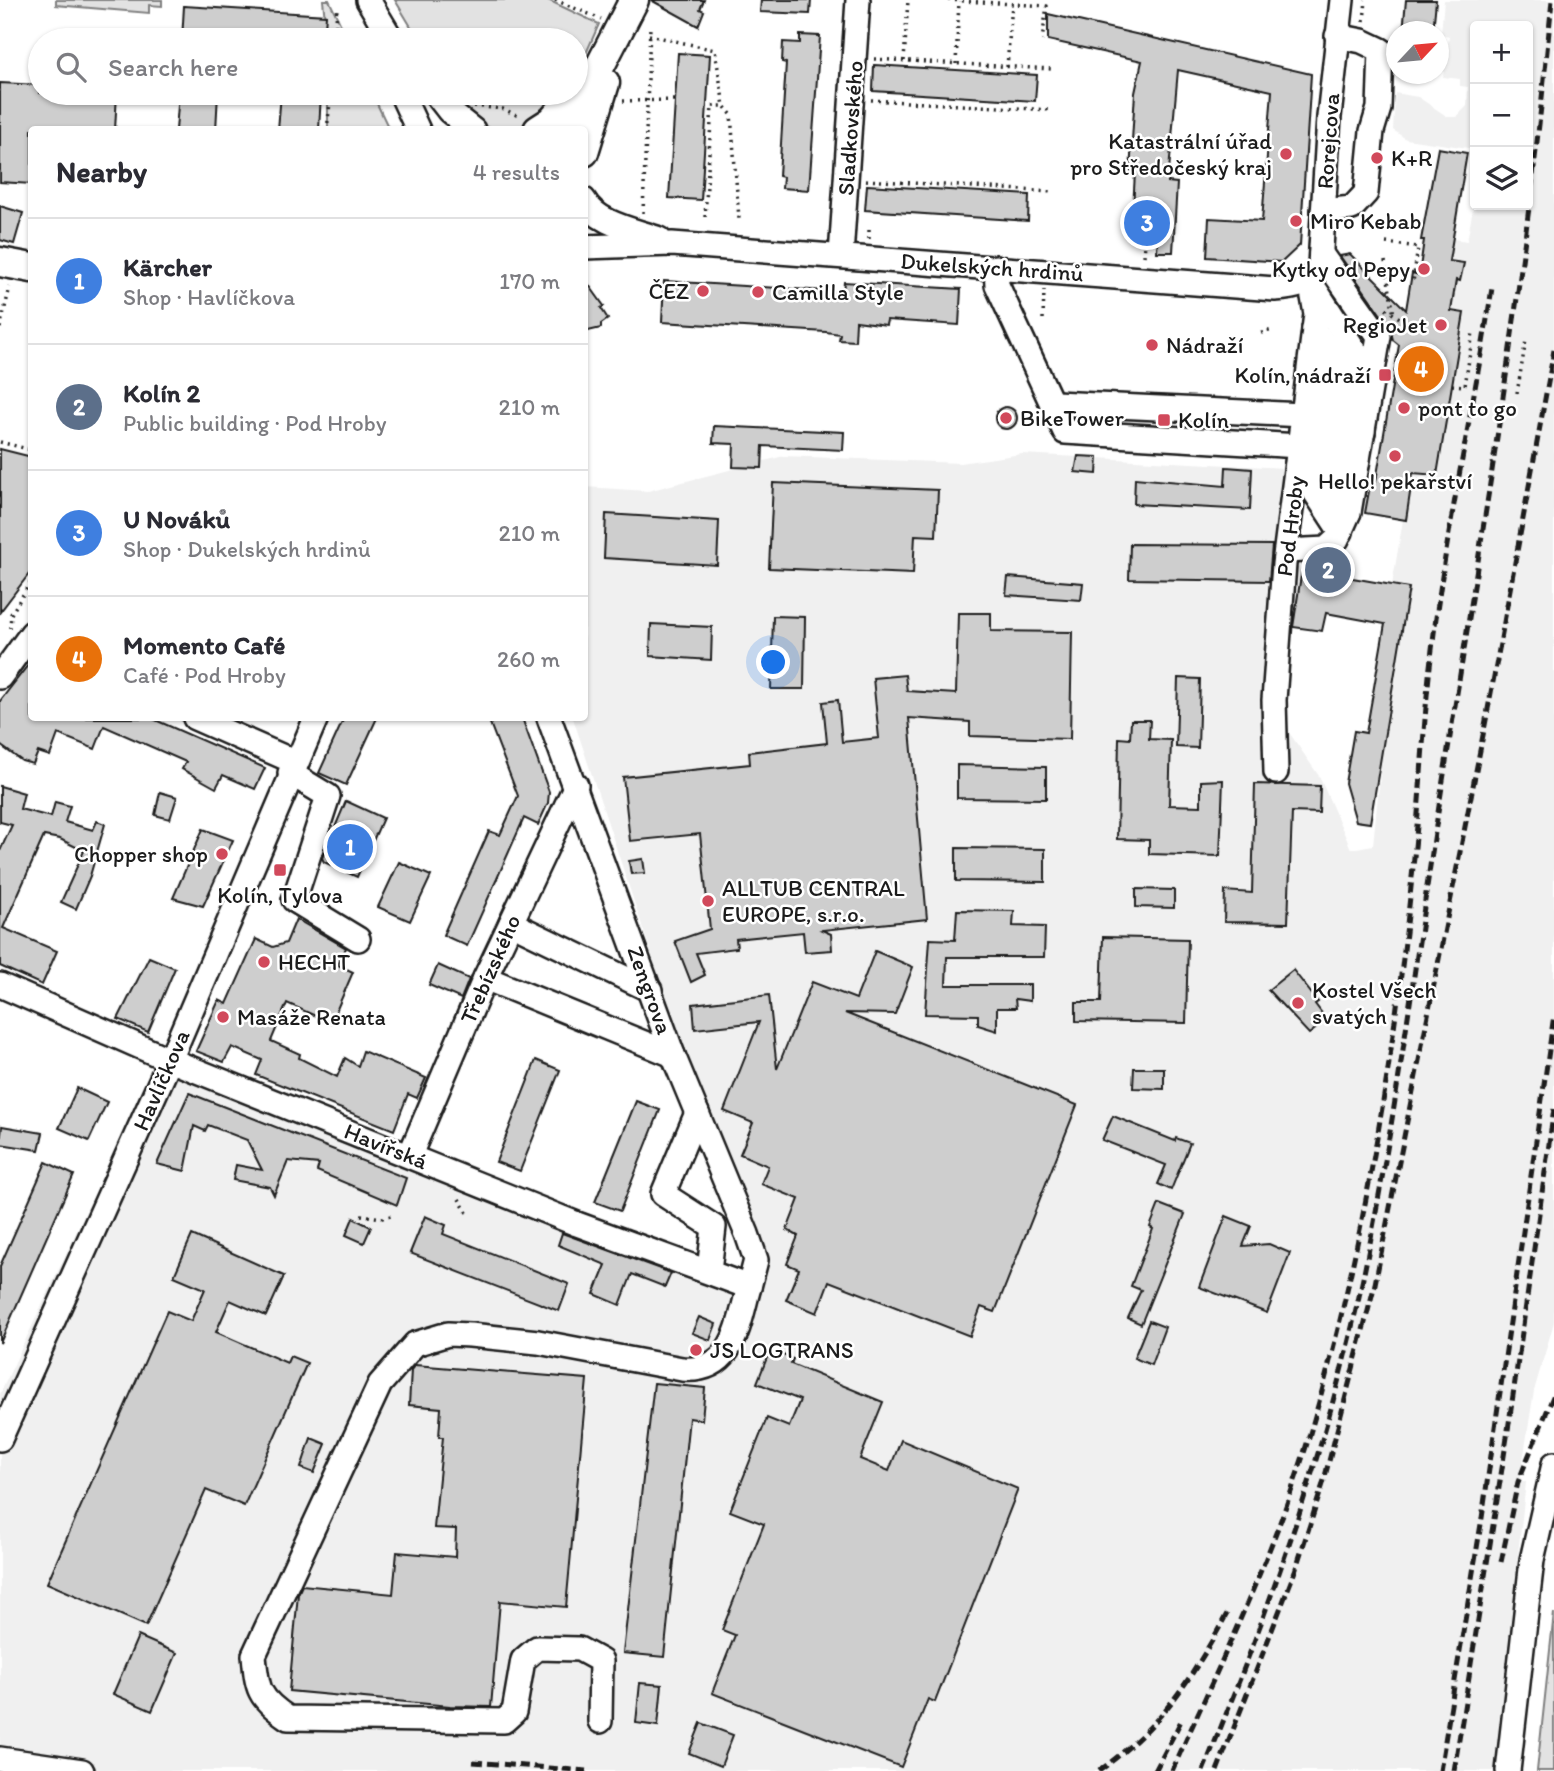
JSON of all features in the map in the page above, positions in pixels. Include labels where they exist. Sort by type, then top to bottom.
[{"type":"main road","points":[[582,126],[634,0]]},
{"type":"main road","points":[[588,74],[622,26]]},
{"type":"main road","points":[[588,90],[622,26]]},
{"type":"main road","points":[[588,139],[622,26]]},
{"type":"main road","points":[[531,124],[560,113],[566,105]]},
{"type":"main road","points":[[564,126],[580,105]]},
{"type":"main road","points":[[5,274],[28,269]]},
{"type":"street","points":[[368,0],[379,28]]},
{"type":"street","name":"Sladkovského","points":[[841,256],[858,0]]},
{"type":"street","name":"Rorejcova","points":[[1310,280],[1317,273],[1321,254],[1342,0]]},
{"type":"street","points":[[347,4],[373,28]]},
{"type":"street","points":[[1323,211],[1352,208],[1366,193],[1380,96],[1381,50],[1362,41],[1337,36]]},
{"type":"street","points":[[400,105],[407,126]]},
{"type":"street","points":[[407,105],[416,126]]},
{"type":"street","points":[[432,105],[445,126]]},
{"type":"street","points":[[444,105],[468,126]]},
{"type":"street","name":"Dukelských hrdinů","points":[[588,206],[604,219],[672,244]]},
{"type":"street","name":"Dukelských hrdinů","points":[[588,226],[672,244]]},
{"type":"street","name":"Dukelských hrdinů","points":[[588,261],[672,244]]},
{"type":"street","name":"Dukelských hrdinů","points":[[588,247],[672,244],[1275,289],[1297,286],[1310,280]]},
{"type":"street","points":[[1286,551],[1326,549],[1345,522],[1354,485],[1379,336],[1321,254]]},
{"type":"street","points":[[996,267],[997,285],[1055,403],[1066,432],[1299,450],[1345,522]]},
{"type":"street","points":[[1310,280],[1373,370]]},
{"type":"street","name":"Pod Hroby","points":[[1276,772],[1275,699],[1286,551],[1316,314],[1310,280]]},
{"type":"street","points":[[1313,340],[1367,405]]},
{"type":"street","points":[[1313,340],[1324,376],[1363,432]]},
{"type":"street","points":[[1307,382],[1358,458]]},
{"type":"street","points":[[1055,403],[1304,412],[1354,485]]},
{"type":"street","points":[[0,677],[25,638]]},
{"type":"street","points":[[201,721],[293,767],[328,796],[293,900],[358,939]]},
{"type":"street","name":"Havlíčkova","points":[[0,1439],[170,1060],[315,721]]},
{"type":"street","name":"Zengrova","points":[[550,721],[673,1055],[756,1260],[749,1287]]},
{"type":"street","name":"Třebízského","points":[[410,1155],[485,978],[576,786]]},
{"type":"street","points":[[511,923],[650,990]]},
{"type":"street","points":[[485,978],[673,1055]]},
{"type":"street","name":"Havířská","points":[[0,985],[170,1060],[577,1224],[749,1287]]},
{"type":"street","points":[[697,1113],[663,1194],[714,1227],[709,1271]]},
{"type":"street","points":[[600,1721],[601,1661],[593,1654],[579,1649],[537,1648],[523,1660],[513,1712],[505,1721],[288,1718],[269,1706],[257,1688],[254,1655],[380,1384],[415,1344],[448,1334],[470,1335],[538,1342],[693,1370],[714,1364],[730,1346],[749,1287]]},
{"type":"street","points":[[1507,1771],[1532,1560],[1554,1464]]},
{"type":"street","points":[[0,1759],[82,1771]]},
{"type":"path","points":[[555,0],[622,26]]},
{"type":"path","points":[[904,61],[908,0]]},
{"type":"path","points":[[948,0],[1046,6]]},
{"type":"path","points":[[1042,40],[1048,0]]},
{"type":"path","points":[[956,64],[960,1]]},
{"type":"path","points":[[339,28],[347,4]]},
{"type":"path","points":[[1007,67],[1012,4]]},
{"type":"path","points":[[643,213],[650,27]]},
{"type":"path","points":[[649,36],[715,50],[724,106],[731,114],[739,219]]},
{"type":"path","points":[[854,58],[1051,69]]},
{"type":"path","points":[[852,98],[1052,110]]},
{"type":"path","points":[[623,101],[675,100]]},
{"type":"path","points":[[327,126],[330,105]]},
{"type":"path","points":[[464,107],[489,106],[531,124]]},
{"type":"path","points":[[705,217],[712,106],[724,106]]},
{"type":"path","points":[[846,178],[1052,192]]},
{"type":"path","points":[[869,228],[869,244]]},
{"type":"path","points":[[1126,231],[1146,231],[1144,256]]},
{"type":"path","points":[[1386,243],[1418,247],[1413,282]]},
{"type":"path","points":[[1385,261],[1394,316]]},
{"type":"path","points":[[0,328],[5,274]]},
{"type":"path","points":[[1043,319],[1044,290]]},
{"type":"path","points":[[1261,333],[1273,330]]},
{"type":"path","points":[[1452,385],[1465,386],[1473,332]]},
{"type":"path","points":[[1517,393],[1526,340]]},
{"type":"path","points":[[1258,373],[1271,373]]},
{"type":"path","points":[[0,442],[28,449]]},
{"type":"path","points":[[25,638],[11,614],[28,586]]},
{"type":"path","points":[[459,1199],[469,1216]]},
{"type":"path","points":[[361,1215],[382,1218],[395,1215]]},
{"type":"shaded area","points":[[56,0],[162,0],[162,6],[149,5],[149,13],[56,5]]},
{"type":"shaded area","points":[[323,0],[329,0],[342,28],[326,28]]},
{"type":"shaded area","points":[[395,0],[548,0],[599,24],[588,49],[588,28],[412,28]]},
{"type":"shaded area","points":[[1444,0],[1554,0],[1554,1322],[1534,1391],[1520,1480],[1526,1482],[1494,1771],[0,1771],[0,1394],[155,1065],[761,1284],[574,721],[588,721],[588,487],[648,491],[784,456],[960,463],[1022,454],[1284,468],[1264,696],[1319,776],[1351,849],[1373,845],[1384,736],[1409,588],[1392,585],[1403,520],[1406,520],[1413,471],[1420,475],[1437,475],[1464,314],[1451,311],[1456,280],[1461,281],[1464,263],[1430,258],[1453,239],[1467,241],[1473,210],[1533,210],[1533,21],[1470,21],[1470,148],[1406,139],[1393,130],[1395,93],[1418,97],[1448,117],[1456,117],[1467,106],[1468,87],[1460,86],[1460,79],[1449,78],[1449,21],[1442,21]]},
{"type":"shaded area","points":[[328,105],[378,105],[388,126],[328,126]]},
{"type":"shaded area","points":[[458,105],[555,105],[532,126],[480,126],[463,113]]},
{"type":"shaded area","points":[[1554,1613],[1554,1771],[1537,1771]]},
{"type":"building","points":[[651,0],[704,0],[700,9],[704,11],[698,26]]},
{"type":"building","points":[[761,0],[811,0],[810,14],[760,12]]},
{"type":"building","points":[[1406,0],[1436,0],[1434,21],[1404,21]]},
{"type":"building","points":[[184,6],[326,15],[325,28],[183,28]]},
{"type":"building","points":[[1048,14],[1311,74],[1300,245],[1282,262],[1207,257],[1209,218],[1262,221],[1272,91],[1178,70],[1168,182],[1177,183],[1173,252],[1157,252],[1158,230],[1132,228],[1135,172],[1130,172],[1135,93],[1142,61],[1048,40]]},
{"type":"building","points":[[800,35],[820,36],[809,190],[782,188],[783,177],[779,176],[786,63],[782,62],[783,42],[800,43]]},
{"type":"building","points":[[678,53],[710,55],[701,200],[669,198]]},
{"type":"building","points":[[874,65],[1037,75],[1035,101],[873,91]]},
{"type":"building","points":[[0,83],[28,84],[28,105],[116,105],[115,126],[28,126],[28,184],[0,182]]},
{"type":"building","points":[[178,105],[217,105],[216,126],[176,126]]},
{"type":"building","points":[[280,105],[320,105],[319,126],[278,126]]},
{"type":"building","points":[[1438,148],[1467,153],[1449,261],[1464,263],[1460,281],[1456,280],[1451,311],[1464,313],[1437,475],[1413,473],[1406,520],[1365,513],[1371,480],[1376,481],[1399,345],[1393,340],[1390,328],[1340,256],[1350,254],[1406,310],[1412,273],[1419,275],[1424,240],[1421,240]]},
{"type":"building","points":[[867,185],[1029,195],[1028,221],[865,210]]},
{"type":"building","points":[[0,206],[23,213],[14,244],[0,240]]},
{"type":"building","points":[[664,281],[843,292],[844,282],[961,289],[959,325],[887,320],[886,325],[856,321],[855,341],[839,340],[840,334],[826,332],[662,322]]},
{"type":"building","points":[[588,284],[604,306],[601,308],[608,319],[601,324],[601,328],[588,331]]},
{"type":"building","name":"BikeTower","points":[[1006,407],[1014,410],[1017,418],[1014,426],[1006,429],[998,426],[995,418],[998,410]]},
{"type":"building","points":[[714,426],[844,432],[843,450],[763,446],[762,468],[733,467],[734,444],[713,443]]},
{"type":"building","points":[[0,449],[28,456],[28,575],[0,612]]},
{"type":"building","points":[[1078,456],[1098,457],[1097,474],[1075,472]]},
{"type":"building","points":[[1226,467],[1252,469],[1250,510],[1134,504],[1135,478],[1225,486]]},
{"type":"building","points":[[773,483],[938,490],[936,536],[915,535],[913,574],[769,568]]},
{"type":"building","points":[[606,514],[719,521],[717,565],[604,558]]},
{"type":"building","points":[[1130,544],[1272,545],[1269,581],[1129,579]]},
{"type":"building","points":[[1302,569],[1409,588],[1370,823],[1356,821],[1345,783],[1354,731],[1366,733],[1385,624],[1326,613],[1322,631],[1293,627]]},
{"type":"building","points":[[1008,577],[1083,583],[1081,600],[1006,595]]},
{"type":"building","points":[[958,613],[991,613],[991,631],[1072,632],[1070,739],[970,736],[970,722],[909,718],[927,919],[822,930],[831,934],[832,950],[805,952],[803,932],[736,939],[737,948],[696,953],[705,975],[691,982],[675,941],[710,929],[700,834],[630,841],[623,777],[750,764],[749,752],[827,743],[823,702],[838,700],[842,742],[879,738],[873,678],[905,675],[907,691],[956,694]]},
{"type":"building","points":[[773,616],[805,617],[804,689],[771,689]]},
{"type":"building","points":[[651,624],[712,627],[711,660],[650,656]]},
{"type":"building","points":[[28,665],[28,721],[158,721],[265,768],[255,789],[223,775],[216,788],[182,769],[186,762],[104,726],[95,749],[58,734],[50,756],[38,752],[33,764],[22,761],[0,745],[0,701]]},
{"type":"building","points":[[1178,678],[1200,679],[1198,748],[1176,747]]},
{"type":"building","points":[[1131,720],[1150,720],[1149,739],[1171,740],[1169,805],[1201,806],[1201,781],[1223,780],[1220,856],[1149,854],[1149,840],[1117,839],[1119,738],[1130,739]]},
{"type":"building","points":[[343,721],[376,721],[346,785],[319,773]]},
{"type":"building","points":[[489,721],[523,721],[549,792],[548,803],[538,825],[524,818],[467,946],[443,935],[489,831],[500,835],[518,796]]},
{"type":"building","points":[[957,765],[1046,767],[1046,799],[957,798]]},
{"type":"building","points":[[1255,784],[1320,786],[1319,813],[1292,812],[1288,923],[1224,922],[1225,891],[1252,893]]},
{"type":"building","points":[[0,786],[24,793],[20,809],[51,817],[55,802],[70,806],[65,822],[93,830],[97,821],[105,824],[90,876],[76,909],[61,902],[84,851],[60,839],[44,836],[3,928],[57,951],[42,985],[0,966],[0,851],[12,825],[0,822]]},
{"type":"building","points":[[160,792],[177,797],[170,819],[155,815]]},
{"type":"building","points":[[346,801],[383,818],[357,877],[324,862],[322,858]]},
{"type":"building","points":[[203,829],[233,840],[203,906],[173,898]]},
{"type":"building","points":[[956,848],[1045,849],[1045,882],[956,881]]},
{"type":"building","points":[[643,859],[645,873],[631,874],[629,861]]},
{"type":"building","points":[[399,862],[431,876],[410,921],[378,907]]},
{"type":"building","points":[[1136,889],[1174,890],[1174,908],[1136,907]]},
{"type":"building","points":[[957,910],[1014,911],[1013,926],[1045,927],[1044,957],[947,957],[946,985],[1030,985],[1030,1001],[1015,999],[1016,1008],[997,1008],[997,1031],[978,1025],[978,1015],[925,1014],[930,939],[955,940]]},
{"type":"building","points":[[296,919],[346,948],[338,965],[353,972],[331,1023],[287,1003],[271,1041],[300,1054],[299,1058],[337,1077],[345,1058],[358,1066],[363,1051],[426,1078],[417,1098],[408,1094],[394,1130],[256,1075],[262,1060],[232,1047],[224,1062],[196,1051],[219,1000],[227,1004],[256,939],[273,947],[286,943]]},
{"type":"building","points":[[1103,937],[1188,939],[1186,1023],[1076,1021],[1076,1002],[1101,1002]]},
{"type":"building","points":[[875,951],[913,967],[895,1014],[845,1013],[1077,1105],[995,1312],[981,1307],[970,1336],[829,1281],[817,1313],[786,1300],[799,1269],[787,1264],[798,1236],[787,1230],[799,1199],[761,1184],[768,1166],[740,1154],[753,1123],[724,1111],[759,1022],[695,1029],[693,1004],[769,995],[777,1069],[812,982],[856,999]]},
{"type":"building","points":[[149,957],[175,968],[148,1032],[118,1019]]},
{"type":"building","points":[[438,965],[469,979],[461,999],[429,985]]},
{"type":"building","name":"Kostel Všech svatých","points":[[1293,970],[1318,1002],[1315,1004],[1327,1020],[1309,1034],[1268,990]]},
{"type":"building","points":[[536,1060],[560,1070],[520,1171],[496,1162]]},
{"type":"building","points":[[1134,1068],[1164,1068],[1164,1089],[1133,1088]]},
{"type":"building","points":[[77,1088],[107,1102],[89,1141],[59,1128]]},
{"type":"building","points":[[189,1093],[406,1178],[397,1205],[317,1171],[319,1164],[288,1161],[274,1195],[270,1187],[233,1180],[236,1165],[262,1170],[247,1140],[208,1125],[205,1131],[194,1126],[185,1171],[157,1164]]},
{"type":"building","points":[[636,1101],[660,1110],[620,1211],[595,1202]]},
{"type":"building","points":[[1113,1116],[1175,1141],[1176,1138],[1190,1143],[1171,1190],[1158,1184],[1166,1165],[1102,1140]]},
{"type":"building","points":[[2,1126],[43,1133],[39,1150],[0,1144]]},
{"type":"building","points":[[46,1162],[74,1175],[0,1343],[0,1266]]},
{"type":"building","points":[[1159,1204],[1185,1214],[1141,1324],[1128,1318],[1141,1290],[1131,1286],[1153,1229],[1150,1227]]},
{"type":"building","points":[[425,1216],[446,1225],[443,1234],[569,1284],[559,1311],[410,1253]]},
{"type":"building","points":[[1226,1216],[1251,1226],[1243,1246],[1269,1244],[1290,1253],[1267,1313],[1199,1287]]},
{"type":"building","points":[[353,1218],[371,1227],[364,1243],[346,1235]]},
{"type":"building","points":[[562,1233],[671,1273],[665,1287],[632,1274],[620,1305],[594,1294],[606,1265],[558,1245]]},
{"type":"building","points":[[192,1235],[284,1276],[266,1316],[230,1300],[216,1332],[287,1363],[290,1356],[307,1363],[244,1506],[206,1490],[146,1626],[47,1583],[167,1311],[191,1321],[205,1289],[174,1276]]},
{"type":"building","points":[[699,1317],[716,1324],[710,1340],[692,1333]]},
{"type":"building","points":[[1149,1321],[1165,1327],[1151,1365],[1134,1358]]},
{"type":"building","points":[[770,1350],[793,1359],[791,1364],[883,1402],[860,1459],[889,1471],[901,1440],[1018,1489],[935,1702],[928,1699],[901,1767],[712,1693],[735,1635],[722,1630],[764,1524],[730,1511],[767,1418],[789,1427],[800,1400],[757,1383]]},
{"type":"building","points":[[415,1365],[587,1379],[566,1607],[500,1601],[491,1707],[450,1706],[289,1691],[298,1594],[302,1585],[393,1594],[397,1552],[455,1557],[456,1529],[434,1528],[443,1437],[439,1437],[441,1408],[409,1405],[411,1370]]},
{"type":"building","points":[[654,1383],[705,1388],[702,1420],[689,1418],[664,1657],[623,1653]]},
{"type":"building","points":[[311,1438],[326,1444],[314,1473],[301,1468]]},
{"type":"building","points":[[138,1636],[177,1653],[152,1711],[113,1694]]},
{"type":"building","points":[[640,1683],[662,1685],[658,1726],[636,1723]]},
{"type":"building","points":[[701,1723],[733,1735],[721,1766],[689,1753]]},
{"type":"railway","points":[[1203,1771],[1273,1590],[1314,1467],[1348,1341],[1375,1218],[1503,398],[1530,199],[1552,0]]},
{"type":"railway","points":[[1172,1771],[1249,1599],[1284,1512],[1313,1423],[1348,1285],[1388,1070],[1407,927],[1428,683],[1437,612],[1492,288]]},
{"type":"railway","points":[[1217,1771],[1295,1571],[1323,1484],[1375,1284],[1486,720],[1554,350]]},
{"type":"railway","points":[[1440,1771],[1482,1518],[1554,1015]]},
{"type":"railway","points":[[1454,1771],[1507,1437],[1554,1109]]},
{"type":"railway","points":[[1501,1562],[1518,1482],[1554,1394]]},
{"type":"railway","points":[[1099,1771],[1141,1735],[1174,1699],[1202,1658],[1229,1610]]},
{"type":"railway","points":[[1155,1771],[1181,1721]]},
{"type":"railway","points":[[473,1762],[587,1771]]},
{"type":"place","name":"Katastrální úřad pro Středočeský kraj","points":[[1286,154]]},
{"type":"place","name":"K+R","points":[[1377,158]]},
{"type":"place","name":"Miro Kebab","points":[[1296,221]]},
{"type":"place","name":"U Nováků","points":[[1147,223]]},
{"type":"place","name":"Kytky od Pepy","points":[[1424,269]]},
{"type":"place","name":"ČEZ","points":[[703,291]]},
{"type":"place","name":"Camilla Style","points":[[758,292]]},
{"type":"place","name":"RegioJet","points":[[1441,325]]},
{"type":"place","name":"Nádraží","points":[[1152,345]]},
{"type":"place","name":"Momento Café","points":[[1421,369]]},
{"type":"place","name":"Kolín, nádraží","points":[[1385,375]]},
{"type":"place","name":"pont to go","points":[[1404,408]]},
{"type":"place","name":"BikeTower","points":[[1006,418]]},
{"type":"place","name":"Kolín","points":[[1164,420]]},
{"type":"place","name":"Hello! pekařství","points":[[1395,456]]},
{"type":"place","name":"Kolín 2","points":[[1328,570]]},
{"type":"place","name":"Kärcher","points":[[350,847]]},
{"type":"place","name":"Chopper shop","points":[[222,854]]},
{"type":"place","name":"Kolín, Tylova","points":[[280,870]]},
{"type":"place","name":"ALLTUB CENTRAL EUROPE, s.r.o.","points":[[708,901]]},
{"type":"place","name":"HECHT","points":[[264,962]]},
{"type":"place","name":"Kostel Všech svatých","points":[[1298,1003]]},
{"type":"place","name":"Masáže Renata","points":[[223,1017]]},
{"type":"place","name":"JS LOGTRANS","points":[[696,1350]]}]
